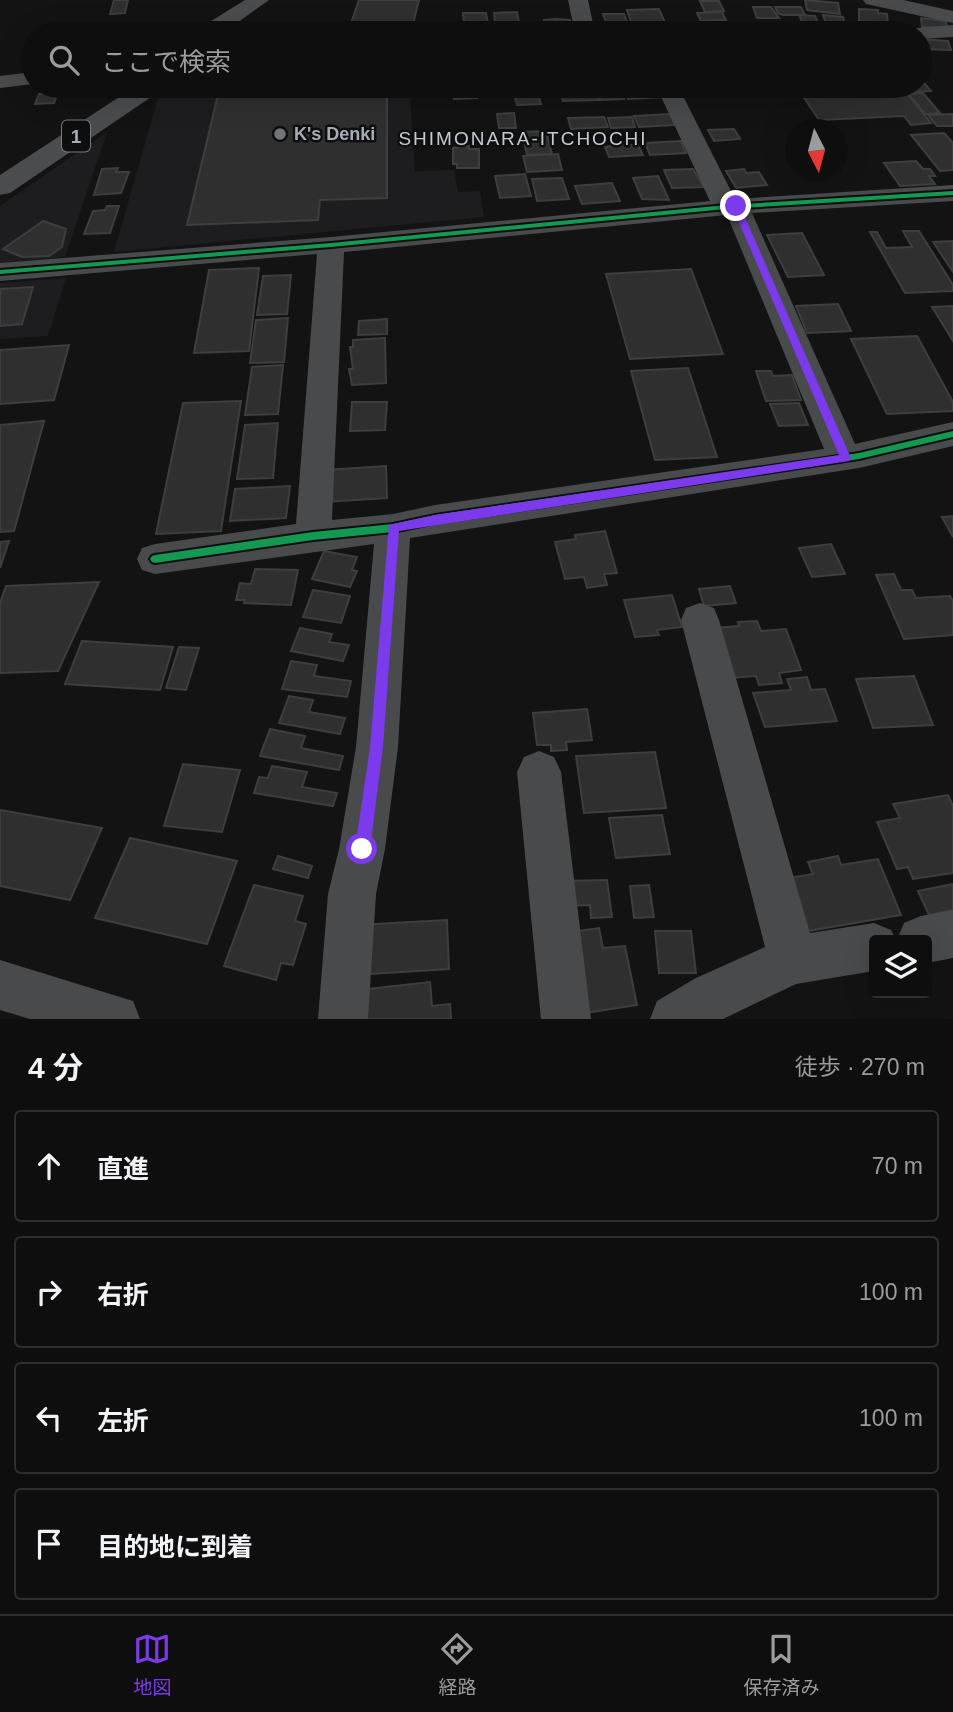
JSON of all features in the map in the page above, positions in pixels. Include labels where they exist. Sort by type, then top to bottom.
[{"type":"highway","points":[[227,21],[259,0]]},
{"type":"highway","points":[[249,21],[281,0]]},
{"type":"highway","name":"1","points":[[0,169],[109,98]]},
{"type":"highway","name":"1","points":[[0,187],[134,98]]},
{"type":"street","points":[[578,0],[582,21]]},
{"type":"street","points":[[873,0],[953,18]]},
{"type":"street","points":[[932,32],[953,31]]},
{"type":"street","points":[[0,82],[21,79]]},
{"type":"street","points":[[673,98],[731,206],[845,458]]},
{"type":"street","points":[[0,272],[331,245],[731,206],[953,194]]},
{"type":"street","points":[[313,536],[331,245]]},
{"type":"street","points":[[155,559],[313,536],[393,528],[435,519],[845,458],[953,434]]},
{"type":"street","points":[[343,1019],[352,894],[362,849],[376,747],[393,528]]},
{"type":"street","points":[[700,620],[793,960]]},
{"type":"street","points":[[538,772],[566,1019]]},
{"type":"street","points":[[932,938],[953,934]]},
{"type":"street","points":[[675,1019],[714,996],[793,960],[869,948]]},
{"type":"street","points":[[0,985],[115,1019]]},
{"type":"shaded area","name":"K's Denki","points":[[158,98],[410,98],[415,171],[454,170],[458,192],[480,191],[484,217],[114,252]]},
{"type":"shaded area","points":[[107,132],[65,257],[0,263],[0,206]]},
{"type":"shaded area","points":[[66,278],[48,336],[0,339],[0,283]]},
{"type":"building","points":[[114,0],[128,0],[125,13],[110,14]]},
{"type":"building","points":[[359,0],[419,0],[414,21],[352,21]]},
{"type":"building","points":[[805,0],[838,3],[840,14],[807,10]]},
{"type":"building","points":[[700,1],[719,1],[724,11],[705,12]]},
{"type":"building","points":[[753,7],[771,7],[779,18],[757,18]]},
{"type":"building","points":[[775,7],[801,7],[805,15],[783,15],[778,13]]},
{"type":"building","points":[[659,9],[664,21],[631,21],[627,10]]},
{"type":"building","points":[[859,9],[878,10],[878,13],[887,14],[888,21],[859,21]]},
{"type":"building","points":[[517,12],[519,21],[495,21],[494,13]]},
{"type":"building","points":[[722,12],[726,20],[701,21],[697,13]]},
{"type":"building","points":[[463,13],[486,13],[487,21],[464,21]]},
{"type":"building","points":[[603,14],[624,14],[627,21],[606,21]]},
{"type":"building","points":[[799,15],[815,16],[817,21],[802,21]]},
{"type":"building","points":[[823,15],[843,17],[844,21],[825,21]]},
{"type":"building","points":[[921,18],[946,21],[947,27],[932,27],[932,21],[921,21]]},
{"type":"building","points":[[557,19],[570,21],[544,21]]},
{"type":"building","points":[[932,40],[948,41],[951,50],[932,49]]},
{"type":"building","points":[[37,98],[56,98],[54,103],[35,104]]},
{"type":"building","points":[[217,98],[387,98],[387,198],[320,200],[318,220],[187,225]]},
{"type":"building","points":[[515,98],[539,98],[541,104],[517,105]]},
{"type":"building","points":[[562,98],[599,100],[563,101]]},
{"type":"building","points":[[600,98],[624,99],[601,100]]},
{"type":"building","points":[[804,98],[911,98],[931,123],[911,125],[904,116],[818,119]]},
{"type":"building","points":[[912,98],[927,98],[940,113],[925,114]]},
{"type":"building","points":[[514,113],[516,128],[499,128],[497,114]]},
{"type":"building","points":[[670,114],[675,125],[639,127],[634,116]]},
{"type":"building","points":[[953,114],[953,126],[937,126],[928,115]]},
{"type":"building","points":[[604,117],[608,127],[571,129],[568,118]]},
{"type":"building","points":[[632,117],[635,127],[611,128],[608,118]]},
{"type":"building","points":[[734,129],[740,139],[714,141],[708,130]]},
{"type":"building","points":[[546,131],[552,154],[527,155],[522,132]]},
{"type":"building","points":[[944,133],[953,143],[953,170],[940,171],[911,135]]},
{"type":"building","points":[[681,141],[686,153],[650,155],[645,143]]},
{"type":"building","points":[[626,143],[638,145],[643,155],[609,157],[605,147]]},
{"type":"building","points":[[469,146],[469,149],[479,149],[479,168],[457,168],[457,164],[453,164],[453,148]]},
{"type":"building","points":[[558,154],[562,170],[527,172],[523,156]]},
{"type":"building","points":[[916,161],[923,169],[930,169],[935,176],[929,176],[935,184],[900,186],[884,163]]},
{"type":"building","points":[[118,168],[116,172],[129,172],[121,193],[94,195],[102,169]]},
{"type":"building","points":[[693,169],[704,187],[672,188],[664,170]]},
{"type":"building","points":[[744,169],[746,173],[759,172],[767,185],[736,188],[726,171]]},
{"type":"building","points":[[525,174],[531,196],[500,198],[495,176]]},
{"type":"building","points":[[658,176],[669,200],[642,199],[633,178]]},
{"type":"building","points":[[562,178],[569,199],[537,201],[532,179]]},
{"type":"building","points":[[612,183],[620,201],[582,204],[575,186]]},
{"type":"building","points":[[107,206],[119,206],[110,233],[84,234],[93,211],[105,210]]},
{"type":"building","points":[[43,221],[66,229],[62,247],[49,256],[22,257],[3,249]]},
{"type":"building","points":[[903,231],[919,231],[953,285],[953,291],[905,293],[870,232],[877,232],[886,248],[912,247]]},
{"type":"building","points":[[802,233],[824,275],[788,277],[767,235]]},
{"type":"building","points":[[953,241],[953,272],[933,242]]},
{"type":"building","points":[[259,268],[249,351],[194,353],[209,270]]},
{"type":"building","points":[[691,269],[723,354],[630,359],[606,274]]},
{"type":"building","points":[[291,275],[287,314],[257,315],[263,276]]},
{"type":"building","points":[[33,287],[22,324],[0,326],[0,289]]},
{"type":"building","points":[[838,304],[851,331],[807,333],[796,306]]},
{"type":"building","points":[[953,306],[953,341],[932,307]]},
{"type":"building","points":[[288,318],[284,362],[250,363],[256,320]]},
{"type":"building","points":[[387,319],[387,334],[358,335],[359,321]]},
{"type":"building","points":[[917,336],[953,402],[953,411],[887,414],[851,339]]},
{"type":"building","points":[[385,338],[386,383],[352,385],[349,369],[353,369],[350,347],[353,347],[353,340]]},
{"type":"building","points":[[69,345],[54,400],[0,404],[0,350]]},
{"type":"building","points":[[283,365],[278,414],[245,415],[252,367]]},
{"type":"building","points":[[688,368],[717,457],[655,460],[631,371]]},
{"type":"building","points":[[756,371],[771,371],[773,376],[792,375],[801,400],[766,401]]},
{"type":"building","points":[[241,401],[221,531],[156,534],[183,403]]},
{"type":"building","points":[[352,402],[387,402],[385,430],[350,431]]},
{"type":"building","points":[[799,403],[808,425],[779,426],[770,404]]},
{"type":"building","points":[[44,421],[14,531],[0,532],[0,425]]},
{"type":"building","points":[[278,423],[273,478],[237,479],[245,425]]},
{"type":"building","points":[[386,466],[387,498],[324,502],[325,470]]},
{"type":"building","points":[[290,486],[286,518],[230,521],[235,489]]},
{"type":"building","points":[[953,516],[953,537],[942,517]]},
{"type":"building","points":[[605,531],[617,573],[604,574],[607,585],[587,588],[584,577],[565,579],[555,542],[576,539],[575,535]]},
{"type":"building","points":[[9,541],[0,568],[0,542]]},
{"type":"building","points":[[831,544],[845,574],[812,577],[799,548]]},
{"type":"building","points":[[324,551],[357,557],[352,570],[357,571],[350,587],[312,579]]},
{"type":"building","points":[[255,569],[298,570],[291,605],[244,603],[245,600],[236,600],[240,583],[251,584]]},
{"type":"building","points":[[894,574],[901,590],[912,590],[916,598],[950,596],[953,601],[953,635],[904,639],[876,575]]},
{"type":"building","points":[[99,582],[58,671],[0,673],[0,603],[6,586]]},
{"type":"building","points":[[730,586],[736,603],[704,606],[699,589]]},
{"type":"building","points":[[313,590],[350,596],[341,623],[303,617]]},
{"type":"building","points":[[672,595],[682,627],[657,630],[659,635],[635,637],[624,600]]},
{"type":"building","points":[[757,621],[761,631],[786,629],[801,670],[779,673],[782,683],[759,685],[756,676],[730,678],[715,628],[739,626],[738,622]]},
{"type":"building","points":[[300,628],[332,634],[329,642],[349,645],[343,661],[291,651]]},
{"type":"building","points":[[82,641],[173,647],[160,690],[65,684]]},
{"type":"building","points":[[179,647],[199,648],[186,690],[166,688]]},
{"type":"building","points":[[291,661],[317,665],[314,676],[351,681],[347,697],[282,689]]},
{"type":"building","points":[[914,676],[933,725],[873,728],[856,679]]},
{"type":"building","points":[[807,677],[811,690],[825,689],[837,721],[765,727],[753,693],[791,690],[787,679]]},
{"type":"building","points":[[289,696],[313,700],[309,712],[345,718],[340,734],[279,723]]},
{"type":"building","points":[[587,709],[592,740],[566,742],[567,750],[551,751],[551,745],[537,745],[533,713]]},
{"type":"building","points":[[270,729],[305,736],[301,748],[343,756],[339,770],[260,756]]},
{"type":"building","points":[[655,752],[666,808],[584,813],[576,756]]},
{"type":"building","points":[[183,764],[240,770],[222,832],[164,826]]},
{"type":"building","points":[[272,766],[307,772],[302,787],[337,793],[333,806],[254,793],[259,777],[268,778]]},
{"type":"building","points":[[948,795],[953,806],[953,873],[913,879],[908,867],[897,869],[877,822],[900,818],[893,804]]},
{"type":"building","points":[[0,810],[102,828],[70,900],[0,886]]},
{"type":"building","points":[[662,815],[670,854],[616,858],[609,818]]},
{"type":"building","points":[[130,838],[237,861],[207,944],[95,918]]},
{"type":"building","points":[[278,856],[312,866],[308,878],[273,869]]},
{"type":"building","points":[[838,856],[841,865],[878,859],[901,915],[808,931],[789,878],[813,874],[808,862]]},
{"type":"building","points":[[607,880],[612,917],[591,918],[590,905],[565,906],[564,881]]},
{"type":"building","points":[[953,884],[953,910],[929,915],[918,891]]},
{"type":"building","points":[[254,885],[303,896],[295,921],[306,924],[293,965],[281,963],[276,980],[224,966]]},
{"type":"building","points":[[649,885],[654,917],[634,918],[630,886]]},
{"type":"building","points":[[447,920],[449,969],[355,975],[357,925]]},
{"type":"building","points":[[599,928],[603,948],[625,946],[637,1005],[585,1013],[571,932]]},
{"type":"building","points":[[655,931],[691,931],[696,973],[659,973]]},
{"type":"building","points":[[430,982],[432,1006],[450,1004],[451,1019],[360,1019],[359,990]]},
{"type":"cycle path","points":[[0,272],[331,245],[726,207],[953,193]]},
{"type":"cycle path","points":[[155,559],[313,536],[393,528],[435,519],[859,456],[953,434]]},
{"type":"place","name":"K's Denki","points":[[280,134]]},
{"type":"district","name":"SHIMONARA-ITCHOCHI","points":[[523,138]]},
{"type":"route","points":[[362,849],[376,747],[393,528],[435,519],[845,458],[736,206]]}]
